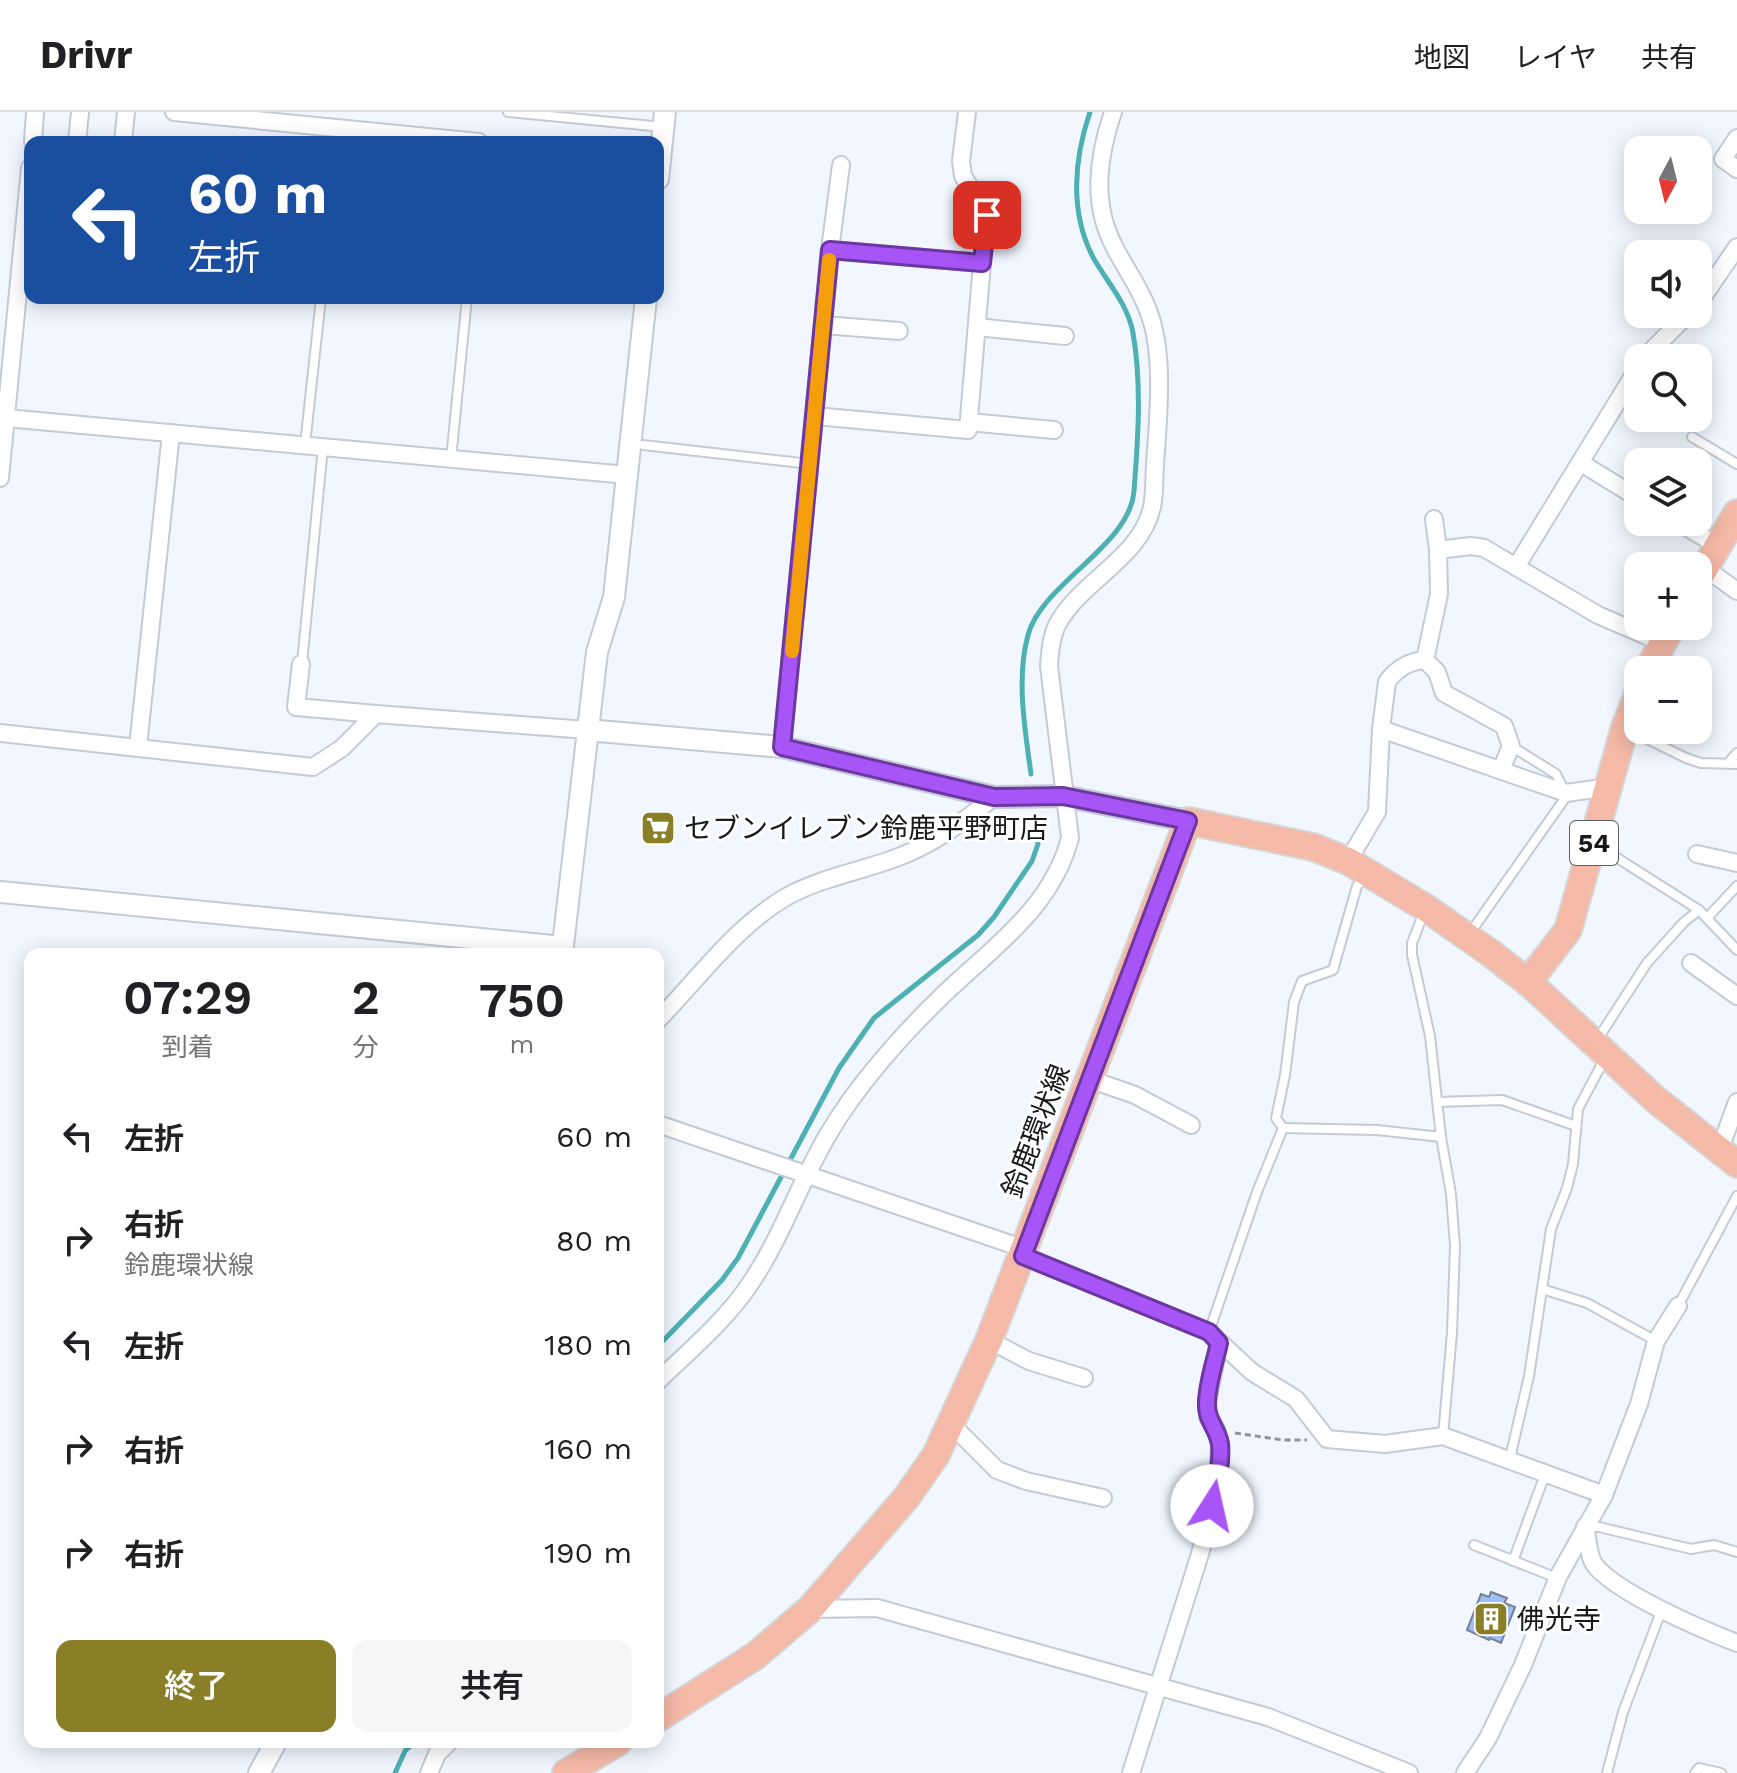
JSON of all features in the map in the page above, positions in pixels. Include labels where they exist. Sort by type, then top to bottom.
[{"type":"main road","points":[[1712,556],[1737,513]]},
{"type":"main road","name":"54","points":[[1528,982],[1568,930],[1624,731]]},
{"type":"main road","points":[[1188,821],[1313,847],[1358,868],[1426,908],[1528,982],[1655,1099],[1728,1156]]},
{"type":"main road","name":"鈴鹿環状線","points":[[664,1714],[755,1656],[810,1609],[906,1498],[936,1455],[952,1425],[1024,1253],[1188,821]]},
{"type":"main road","points":[[566,1773],[608,1748]]},
{"type":"street","points":[[33,136],[35,112]]},
{"type":"street","points":[[78,136],[80,112]]},
{"type":"street","points":[[124,136],[126,112]]},
{"type":"street","points":[[174,112],[340,135]]},
{"type":"street","points":[[815,416],[968,430],[987,215],[963,176],[961,161],[967,112]]},
{"type":"street","points":[[664,1375],[743,1294],[804,1173],[868,1078],[937,1001],[995,950],[1034,908],[1059,866],[1070,838],[1049,666],[1050,646],[1058,624],[1078,598],[1133,543],[1144,526],[1152,508],[1159,406],[1157,355],[1150,315],[1135,280],[1113,246],[1098,186],[1104,140],[1113,112]]},
{"type":"street","points":[[1737,138],[1723,159],[1737,169]]},
{"type":"street","points":[[782,747],[841,165]]},
{"type":"street","points":[[0,478],[24,230]]},
{"type":"street","points":[[1712,284],[1737,247]]},
{"type":"street","points":[[830,250],[982,263]]},
{"type":"street","points":[[567,948],[587,730],[597,652],[614,597],[645,304]]},
{"type":"street","points":[[824,325],[899,331]]},
{"type":"street","points":[[977,327],[1065,336]]},
{"type":"street","points":[[1658,344],[1674,328]]},
{"type":"street","points":[[1516,567],[1624,391]]},
{"type":"street","points":[[6,418],[627,475]]},
{"type":"street","points":[[969,422],[1054,430]]},
{"type":"street","points":[[138,747],[171,433]]},
{"type":"street","points":[[1581,463],[1624,489]]},
{"type":"street","points":[[1425,660],[1439,594],[1434,519]]},
{"type":"street","points":[[1438,550],[1471,546],[1484,548],[1598,615],[1624,622]]},
{"type":"street","points":[[1712,569],[1737,591]]},
{"type":"street","points":[[1358,868],[1377,812],[1387,682],[1403,667],[1415,660],[1425,660],[1437,672],[1444,693],[1504,726],[1511,746],[1501,770]]},
{"type":"street","points":[[301,664],[296,707],[782,747],[994,797],[1063,796],[1188,821]]},
{"type":"street","points":[[0,733],[313,767],[342,748],[376,714]]},
{"type":"street","points":[[1381,729],[1567,793],[1609,787]]},
{"type":"street","points":[[664,1013],[727,945],[768,908],[816,883],[924,846],[964,821],[994,797]]},
{"type":"street","points":[[1697,854],[1737,863]]},
{"type":"street","points":[[0,892],[529,948]]},
{"type":"street","points":[[1691,963],[1737,996]]},
{"type":"street","points":[[1089,1079],[1135,1095],[1191,1125]]},
{"type":"street","points":[[1728,1156],[1737,1102]]},
{"type":"street","points":[[664,1126],[1024,1253],[1214,1337],[1252,1372],[1296,1399],[1327,1439],[1385,1444],[1443,1436],[1604,1495]]},
{"type":"street","points":[[1465,1773],[1488,1738],[1523,1665],[1557,1578],[1604,1495],[1639,1404],[1656,1341],[1678,1306]]},
{"type":"street","points":[[1131,1773],[1200,1554],[1218,1482],[1220,1445],[1216,1429],[1208,1417],[1207,1402],[1214,1337]]},
{"type":"street","points":[[989,1340],[1029,1361],[1084,1378]]},
{"type":"street","points":[[952,1425],[997,1470],[1026,1481],[1103,1498]]},
{"type":"street","points":[[1585,1527],[1593,1562],[1612,1581],[1662,1609],[1737,1643]]},
{"type":"street","points":[[810,1609],[877,1608],[1268,1717],[1409,1773]]},
{"type":"street","points":[[259,1773],[273,1748]]},
{"type":"street","points":[[429,1773],[443,1748]]},
{"type":"lane","points":[[508,112],[664,120]]},
{"type":"lane","points":[[305,445],[320,304]]},
{"type":"lane","points":[[451,459],[466,304]]},
{"type":"lane","points":[[1692,437],[1737,464]]},
{"type":"lane","points":[[643,445],[810,464]]},
{"type":"lane","points":[[301,664],[323,447]]},
{"type":"lane","points":[[1658,744],[1701,763],[1732,763],[1737,753]]},
{"type":"lane","points":[[1467,937],[1567,793],[1556,774],[1511,746]]},
{"type":"lane","points":[[1593,846],[1611,854],[1699,910],[1737,950]]},
{"type":"lane","points":[[1283,1128],[1276,1118],[1294,1002],[1302,981],[1333,970],[1357,886],[1358,868]]},
{"type":"lane","points":[[1708,917],[1737,886]]},
{"type":"lane","points":[[1426,908],[1412,943],[1412,955],[1430,1036],[1455,1246],[1452,1333],[1443,1436]]},
{"type":"lane","points":[[1510,1458],[1529,1376],[1551,1229],[1573,1164],[1582,1100],[1601,1049],[1647,963],[1699,910]]},
{"type":"lane","points":[[1437,1102],[1502,1100],[1576,1126]]},
{"type":"lane","points":[[1283,1128],[1377,1130],[1441,1137]]},
{"type":"lane","points":[[1214,1337],[1257,1192],[1283,1128]]},
{"type":"lane","points":[[1678,1306],[1737,1196]]},
{"type":"lane","points":[[1542,1289],[1587,1303],[1656,1341]]},
{"type":"lane","points":[[1513,1561],[1546,1472]]},
{"type":"lane","points":[[1585,1527],[1599,1527],[1691,1549],[1714,1545],[1737,1552]]},
{"type":"lane","points":[[1474,1545],[1557,1578]]},
{"type":"lane","points":[[1607,1773],[1623,1712],[1662,1609]]},
{"type":"lane","points":[[1695,1773],[1699,1768],[1721,1773]]},
{"type":"path","points":[[1216,1429],[1283,1440],[1327,1439]]},
{"type":"building","name":"佛光寺","points":[[1491,1592],[1507,1598],[1504,1603],[1515,1607],[1501,1643],[1467,1630],[1481,1594],[1489,1597]]},
{"type":"waterway","points":[[1031,774],[1022,687],[1028,635],[1036,616],[1050,598],[1118,529],[1129,511],[1134,491],[1138,392],[1133,333],[1122,304],[1086,241],[1078,205],[1080,148],[1090,112]]},
{"type":"waterway","points":[[664,1340],[722,1280],[738,1258],[839,1068],[874,1018],[978,935],[994,917],[1032,861],[1038,844],[1037,816]]},
{"type":"waterway","points":[[395,1773],[408,1748]]},
{"type":"slow traffic","points":[[792,651],[829,260]]},
{"type":"place","name":"セブンイレブン鈴鹿平野町店","points":[[658,828]]},
{"type":"place","name":"佛光寺","points":[[1491,1619]]},
{"type":"route","points":[[987,215],[982,263],[830,250],[782,747],[994,797],[1063,796],[1188,821],[1023,1256],[1209,1332],[1219,1343],[1207,1402],[1208,1417],[1216,1429],[1220,1445],[1218,1482],[1212,1506]]}]
